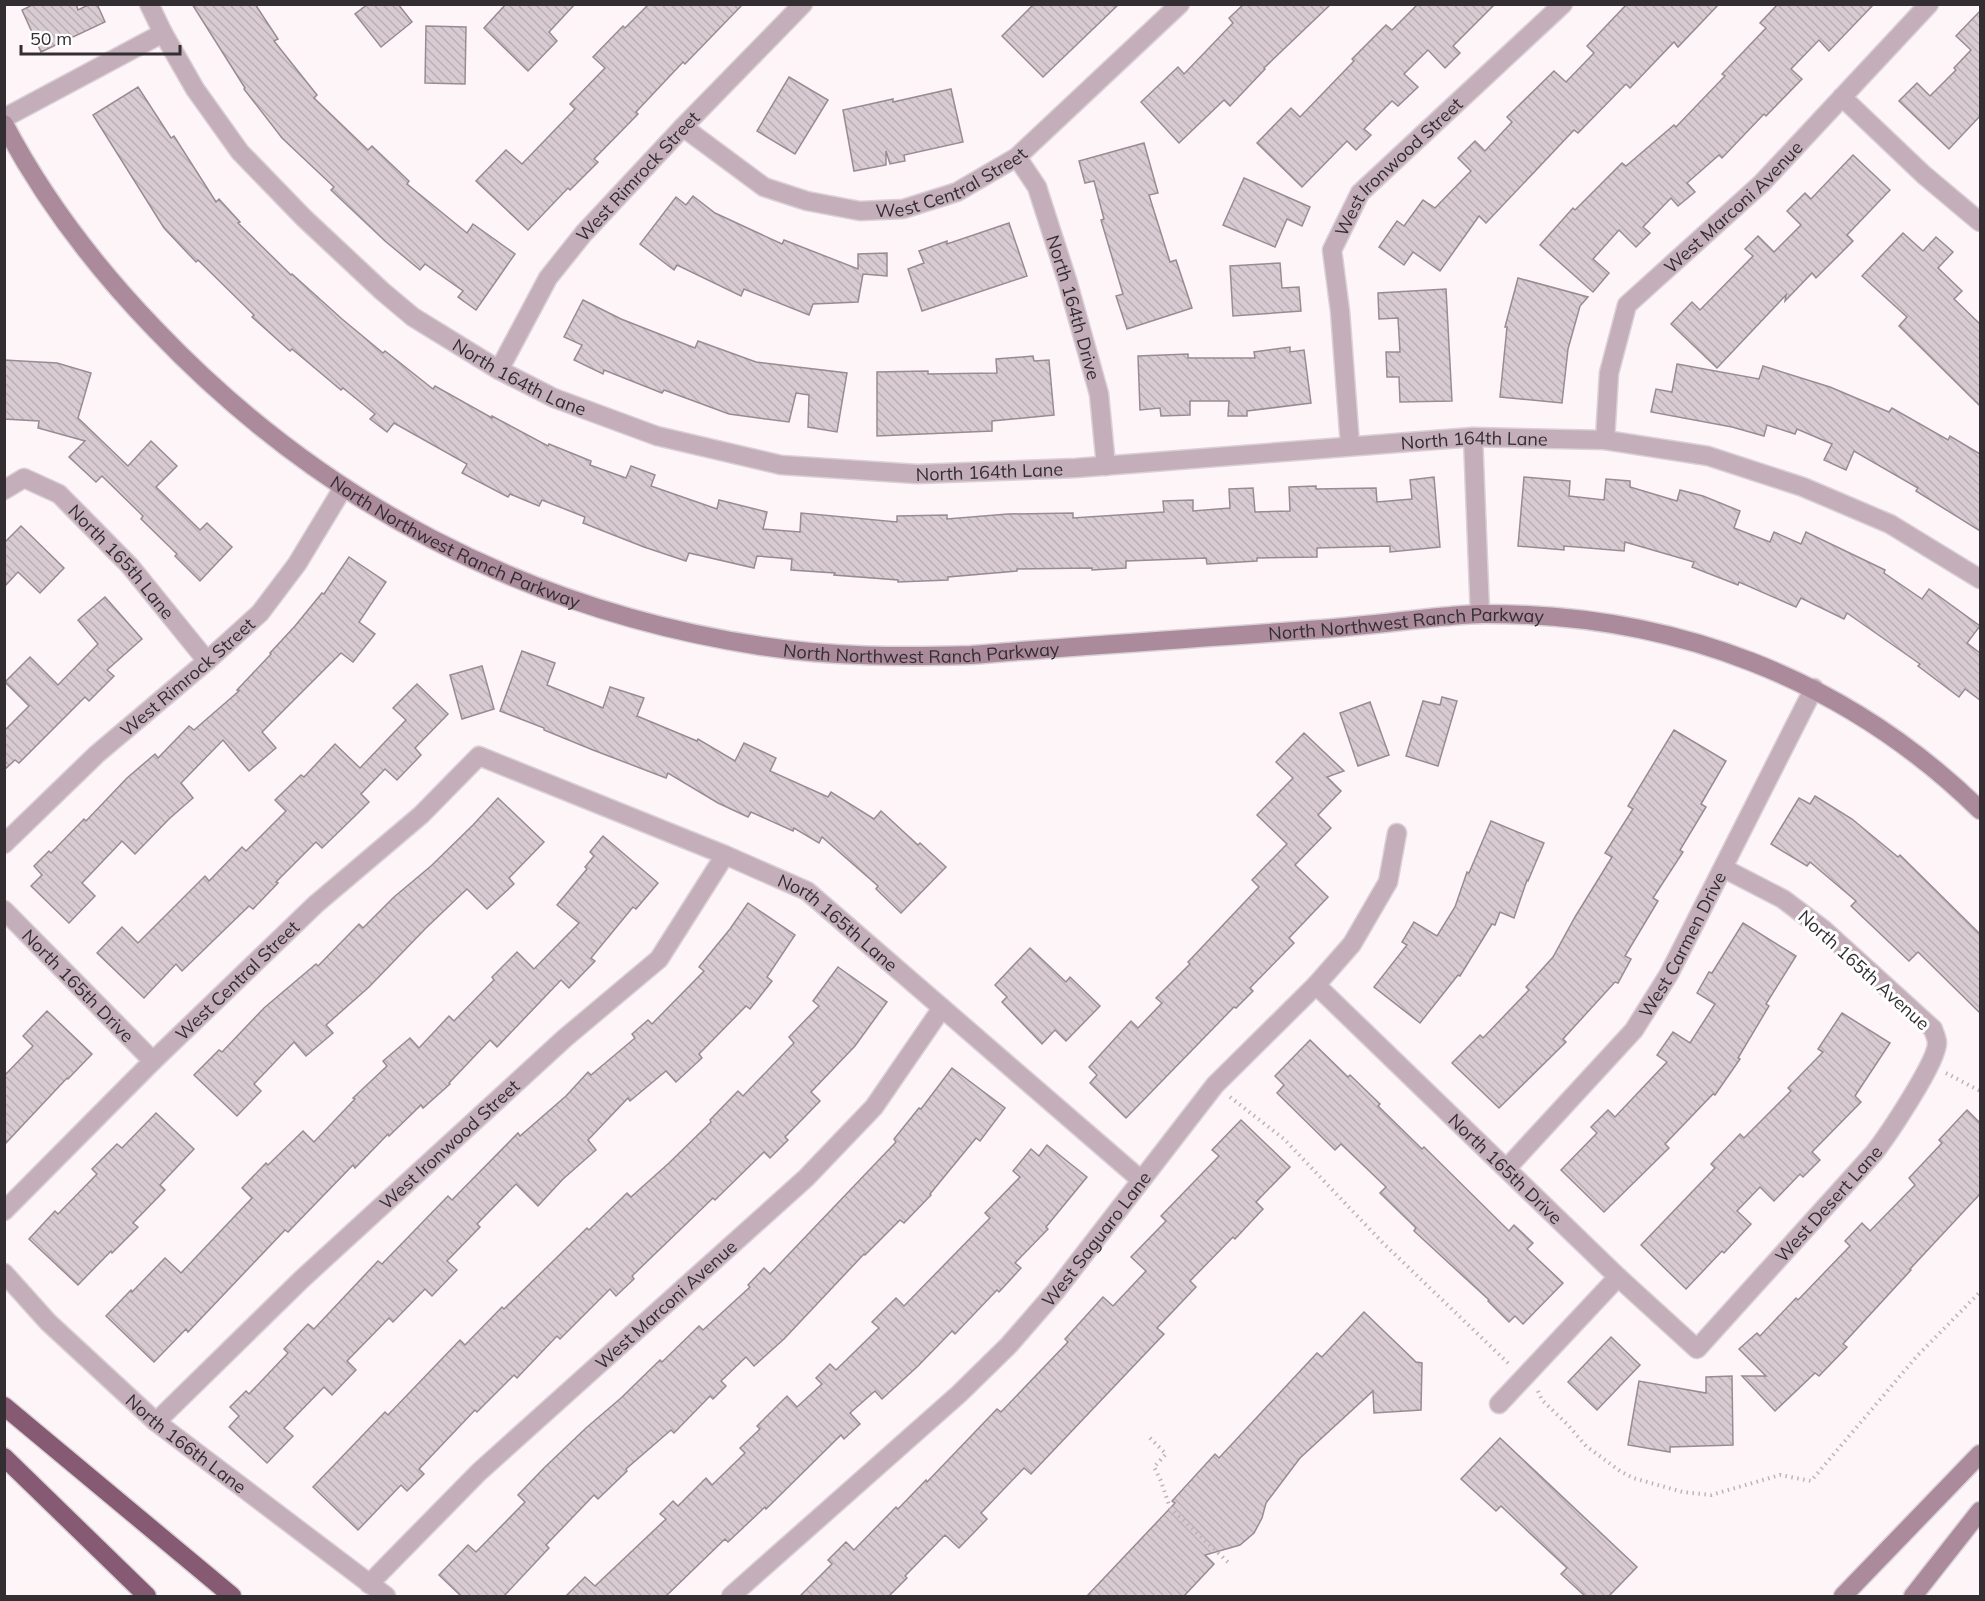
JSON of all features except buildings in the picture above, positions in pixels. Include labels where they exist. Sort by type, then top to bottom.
[{"type":"highway","points":[[4,1406],[232,1596]]},
{"type":"highway","points":[[4,1457],[147,1596]]},
{"type":"main road","name":"North Northwest Ranch Parkway","points":[[4,124],[40,186],[105,274],[216,390],[300,458],[343,488],[428,538],[478,563],[567,598],[665,627],[764,646],[867,655],[971,655],[1480,614],[1583,620],[1630,627],[1741,656],[1814,688],[1871,722],[1927,763],[1980,810]]},
{"type":"main road","points":[[1843,1596],[1980,1454]]},
{"type":"main road","points":[[1913,1596],[1980,1511]]},
{"type":"street","name":"North 164th Lane","points":[[149,4],[195,89],[240,152],[304,218],[382,291],[413,316],[499,370],[555,398],[657,436],[781,465],[917,474],[1106,466],[1473,437],[1605,440],[1708,456],[1803,487],[1890,524],[1980,579]]},
{"type":"street","name":"West Rimrock Street","points":[[499,370],[548,278],[584,233],[803,4]]},
{"type":"street","name":"West Central Street","points":[[683,127],[764,187],[807,201],[860,211],[903,209],[957,192],[1017,157],[1180,4]]},
{"type":"street","name":"West Ironwood Street","points":[[1350,445],[1340,311],[1332,250],[1360,193],[1563,4]]},
{"type":"street","name":"West Marconi Avenue","points":[[1605,440],[1609,373],[1627,305],[1762,183],[1929,4]]},
{"type":"street","points":[[4,118],[163,33]]},
{"type":"street","points":[[1842,97],[1924,175],[1980,222]]},
{"type":"street","name":"North 164th Drive","points":[[1017,157],[1037,187],[1067,280],[1099,394],[1106,466]]},
{"type":"street","points":[[1473,437],[1480,614]]},
{"type":"street","name":"North 165th Lane","points":[[4,490],[24,478],[59,494],[130,566],[207,661]]},
{"type":"street","name":"West Rimrock Street","points":[[4,844],[97,754],[260,613],[297,564],[343,488]]},
{"type":"street","name":"West Carmen Drive","points":[[1507,1168],[1634,1030],[1669,974],[1814,688]]},
{"type":"street","name":"West Central Street","points":[[4,1211],[153,1061],[316,904],[422,815],[479,756]]},
{"type":"street","name":"North 165th Lane","points":[[479,756],[807,891],[1141,1180]]},
{"type":"street","name":"West Saguaro Lane","points":[[731,1596],[959,1394],[1055,1292],[1215,1085],[1316,985],[1352,944],[1388,882],[1397,833]]},
{"type":"street","name":"West Ironwood Street","points":[[156,1422],[302,1279],[565,1038],[659,959],[724,855]]},
{"type":"street","name":"North 165th Avenue","points":[[1724,868],[1783,899],[1824,930],[1933,1029],[1937,1042]]},
{"type":"street","name":"North 165th Drive","points":[[4,910],[153,1061]]},
{"type":"street","name":"North 165th Drive","points":[[1316,985],[1618,1277],[1697,1349]]},
{"type":"street","name":"West Marconi Avenue","points":[[369,1584],[479,1473],[806,1178],[874,1107],[942,1008]]},
{"type":"street","name":"West Desert Lane","points":[[1697,1349],[1874,1153],[1894,1126],[1928,1066],[1937,1042]]},
{"type":"street","name":"North 166th Lane","points":[[4,1273],[48,1322],[156,1422],[386,1596]]},
{"type":"street","points":[[1499,1404],[1618,1277]]},
{"type":"path","points":[[1928,1066],[1980,1091]]},
{"type":"path","points":[[1215,1085],[1284,1139],[1382,1242],[1509,1364]]},
{"type":"path","points":[[1538,1391],[1542,1400],[1586,1446],[1620,1471],[1656,1486],[1711,1496],[1779,1475],[1811,1481],[1917,1356],[1980,1293]]},
{"type":"path","points":[[1150,1438],[1166,1454],[1154,1467],[1170,1508],[1231,1565]]}]
